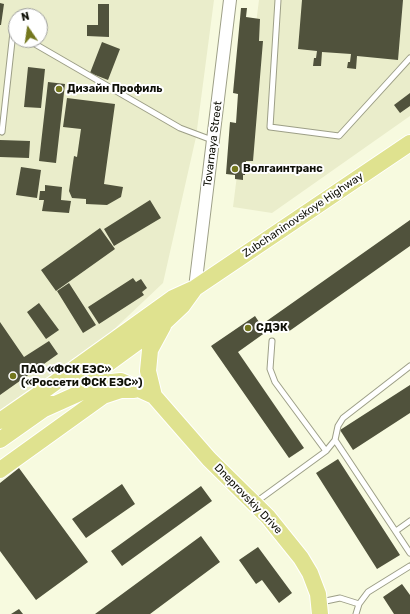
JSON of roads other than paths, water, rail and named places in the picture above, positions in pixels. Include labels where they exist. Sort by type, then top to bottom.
[{"type":"main road","name":"Zubchaninovskoye Highway","points":[[0,421],[50,387],[173,298],[195,288],[410,143]]},
{"type":"main road","name":"Zubchaninovskoye Highway","points":[[0,440],[98,372],[165,322],[182,306],[195,288]]},
{"type":"main road","points":[[147,393],[150,350],[165,322]]},
{"type":"main road","points":[[42,410],[102,382],[121,381],[147,393]]},
{"type":"main road","points":[[42,410],[50,387]]},
{"type":"main road","points":[[0,470],[103,396],[121,390],[147,393]]},
{"type":"main road","name":"Dneprovskiy Drive","points":[[147,393],[209,459],[268,518],[301,558],[310,573],[320,608]]},
{"type":"street","name":"Tovarnaya Street","points":[[195,288],[230,0]]},
{"type":"lane","points":[[278,0],[270,127],[339,136],[410,58]]},
{"type":"lane","points":[[0,131],[2,132],[12,48]]},
{"type":"lane","points":[[42,48],[180,128],[213,140]]},
{"type":"lane","points":[[272,341],[270,369],[275,382],[326,451]]},
{"type":"lane","points":[[254,504],[326,451],[335,440],[338,426],[343,418],[410,366]]},
{"type":"lane","points":[[335,440],[410,553]]},
{"type":"lane","points":[[396,531],[410,522]]},
{"type":"lane","points":[[356,614],[359,604],[368,592],[410,566]]},
{"type":"lane","points":[[320,608],[340,598],[359,604]]},
{"type":"place","name":"Дизайн Профиль","points":[[59,89]]},
{"type":"place","name":"Волгаинтранс","points":[[235,169]]},
{"type":"place","name":"СДЭК","points":[[248,328]]},
{"type":"place","name":"ПАО «ФСК ЕЭС» («Россети ФСК ЕЭС»)","points":[[13,376]]}]
